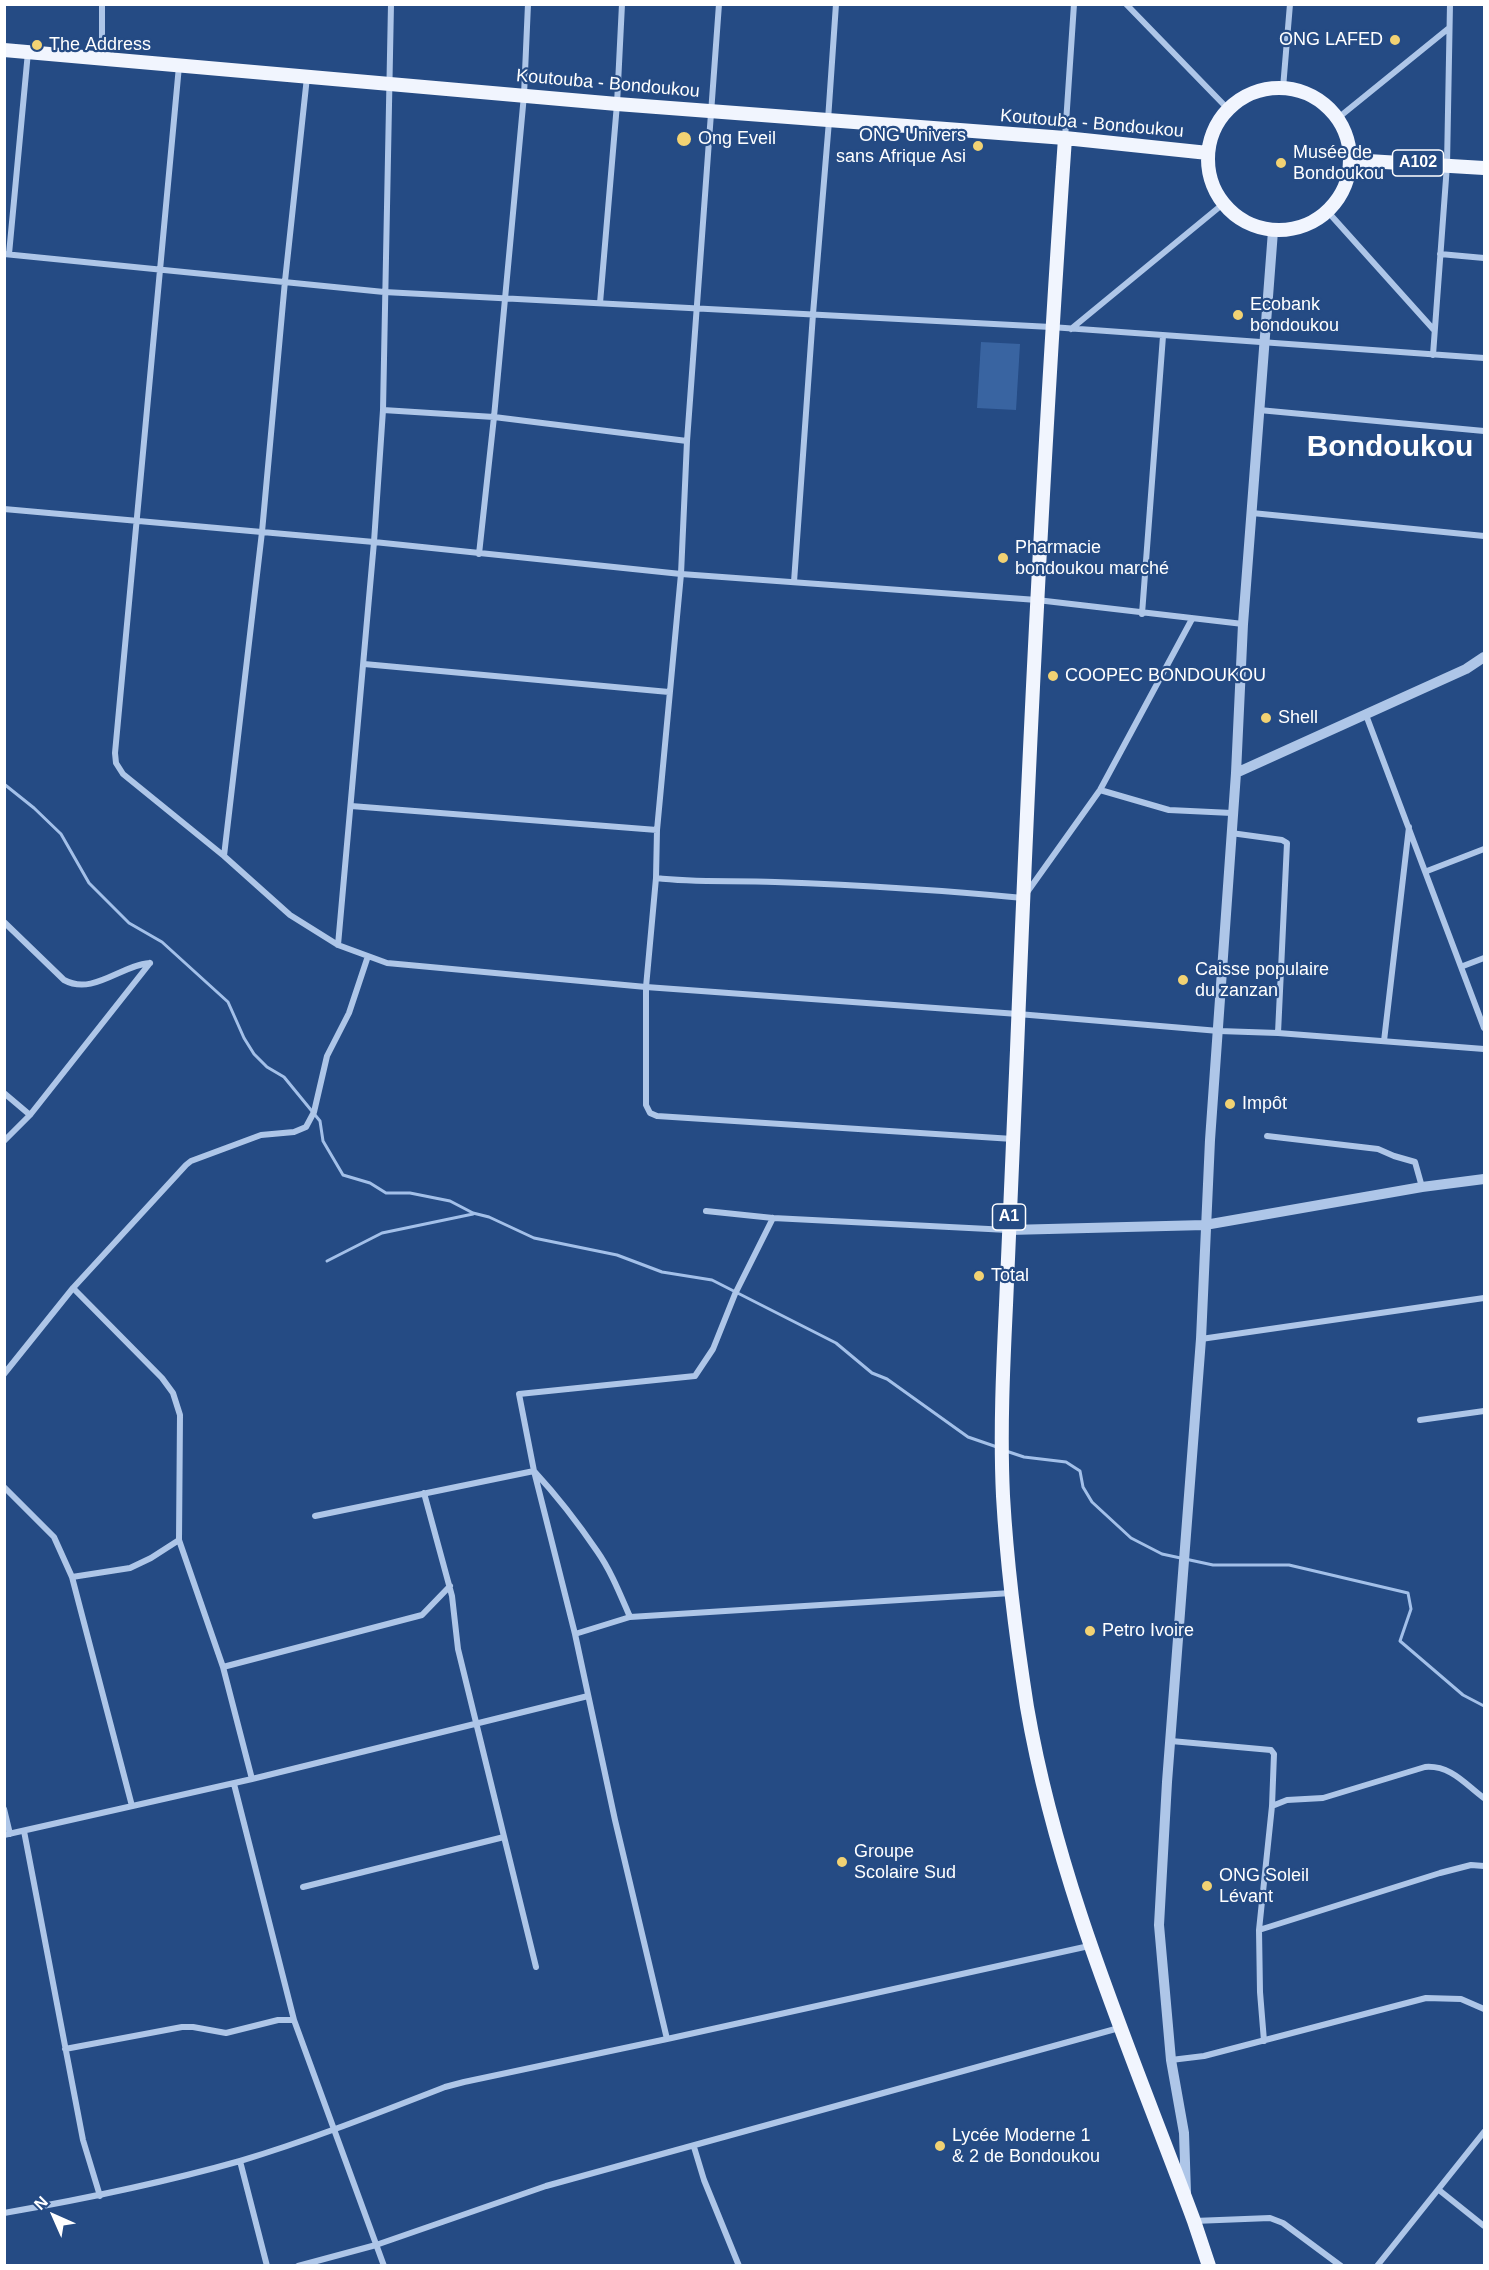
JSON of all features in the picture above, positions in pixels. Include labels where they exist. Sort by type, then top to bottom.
[{"type":"main road","name":"Koutouba - Bondoukou","points":[[4,50],[617,104],[1065,138],[1208,153]]},
{"type":"main road","points":[[1268,88],[1283,88],[1299,90],[1327,105],[1338,117],[1348,138],[1351,160],[1345,188],[1328,212],[1302,227],[1273,231],[1245,223],[1224,204],[1211,180],[1208,153],[1214,129],[1228,109],[1240,99],[1254,92],[1268,88]]},
{"type":"main road","name":"A1","points":[[1065,138],[1051,327],[1023,898],[1002,1439],[1003,1497],[1011,1593],[1029,1714],[1062,1861],[1089,1946],[1209,2265]]},
{"type":"main road","name":"A102","points":[[1351,160],[1485,168]]},
{"type":"street","points":[[102,4],[102,58]]},
{"type":"street","points":[[338,945],[364,664],[383,410],[391,4]]},
{"type":"street","points":[[479,554],[524,95],[528,4]]},
{"type":"street","points":[[600,303],[617,104],[622,4]]},
{"type":"street","points":[[718,4],[687,441],[681,574],[657,830],[656,878],[646,987],[646,1105],[650,1113],[657,1116],[1014,1138]]},
{"type":"street","points":[[794,582],[836,4]]},
{"type":"street","points":[[1065,138],[1074,4]]},
{"type":"street","points":[[1126,4],[1228,109]]},
{"type":"street","points":[[1283,88],[1290,4]]},
{"type":"street","points":[[1433,355],[1447,165],[1450,4]]},
{"type":"street","points":[[1338,117],[1449,28]]},
{"type":"street","points":[[28,52],[7,254],[384,292],[1051,327],[1485,358]]},
{"type":"street","points":[[179,66],[161,271],[135,520],[117,763],[123,774],[224,856],[290,915],[338,945],[387,963],[646,987],[1485,1049]]},
{"type":"street","points":[[224,856],[262,532],[285,281],[307,77]]},
{"type":"street","points":[[1071,329],[1224,204]]},
{"type":"street","points":[[1328,212],[1434,330]]},
{"type":"street","points":[[1186,2199],[1184,2133],[1171,2060],[1159,1925],[1201,1339],[1205,1225],[1230,833],[1236,773],[1243,624],[1273,231]]},
{"type":"street","points":[[1440,254],[1485,258]]},
{"type":"street","points":[[1142,614],[1163,336]]},
{"type":"street","points":[[383,410],[494,417],[687,441]]},
{"type":"street","points":[[1258,410],[1485,431]]},
{"type":"street","points":[[4,509],[374,542],[681,574],[1037,600],[1243,624]]},
{"type":"street","points":[[1252,513],[1485,536]]},
{"type":"street","points":[[656,878],[689,882],[768,881],[895,886],[1023,898],[1100,790],[1192,619]]},
{"type":"street","points":[[1236,773],[1466,669],[1485,657]]},
{"type":"street","points":[[364,664],[669,692]]},
{"type":"street","points":[[1366,715],[1485,1028]]},
{"type":"street","points":[[1100,790],[1169,810],[1232,813]]},
{"type":"street","points":[[351,806],[657,830]]},
{"type":"street","points":[[1384,1041],[1409,826]]},
{"type":"street","points":[[1230,833],[1282,840],[1287,843],[1278,1033]]},
{"type":"street","points":[[1427,871],[1485,849]]},
{"type":"street","points":[[4,922],[64,980],[73,985],[86,986],[149,962],[151,965],[30,1115],[4,1141]]},
{"type":"street","points":[[6,1369],[73,1288],[191,1161],[261,1135],[294,1132],[306,1127],[314,1112],[327,1056],[349,1013],[368,956]]},
{"type":"street","points":[[1463,966],[1485,958]]},
{"type":"street","points":[[4,1093],[30,1115]]},
{"type":"street","points":[[1267,1136],[1378,1149],[1415,1162],[1422,1187]]},
{"type":"street","points":[[706,1211],[773,1218],[1009,1230],[1205,1225],[1422,1187],[1485,1179]]},
{"type":"street","points":[[667,2039],[615,1820],[576,1635],[534,1471],[519,1394],[695,1376],[713,1349],[735,1294],[773,1218]]},
{"type":"street","points":[[73,1288],[162,1378],[173,1393],[180,1415],[178,1540],[223,1666],[252,1779]]},
{"type":"street","points":[[1201,1339],[1485,1299]]},
{"type":"street","points":[[1420,1420],[1485,1411]]},
{"type":"street","points":[[315,1516],[534,1471]]},
{"type":"street","points":[[534,1471],[558,1498],[598,1552],[615,1581],[630,1617]]},
{"type":"street","points":[[4,1487],[54,1537],[72,1577],[132,1806]]},
{"type":"street","points":[[424,1493],[450,1586],[458,1649],[536,1967]]},
{"type":"street","points":[[72,1577],[130,1568],[151,1558],[178,1540]]},
{"type":"street","points":[[223,1666],[422,1615],[450,1586]]},
{"type":"street","points":[[576,1635],[630,1617],[1011,1593]]},
{"type":"street","points":[[4,1809],[7,1835],[234,1784],[588,1696]]},
{"type":"street","points":[[1171,1741],[1271,1750],[1274,1754],[1272,1806],[1259,1930],[1264,2041]]},
{"type":"street","points":[[1272,1806],[1287,1800],[1323,1798],[1425,1767],[1437,1766],[1454,1774],[1485,1798]]},
{"type":"street","points":[[234,1784],[294,2020],[384,2265]]},
{"type":"street","points":[[24,1831],[83,2140],[100,2196]]},
{"type":"street","points":[[303,1887],[504,1837]]},
{"type":"street","points":[[1259,1930],[1440,1873],[1472,1865],[1485,1866]]},
{"type":"street","points":[[4,2213],[100,2196],[240,2161],[333,2130],[446,2087],[1089,1946]]},
{"type":"street","points":[[1171,2060],[1204,2056],[1426,1998],[1461,1999],[1485,2009]]},
{"type":"street","points":[[65,2049],[182,2027],[226,2033],[278,2020],[294,2020]]},
{"type":"street","points":[[298,2265],[376,2245],[546,2186],[1120,2028]]},
{"type":"street","points":[[1377,2265],[1485,2132]]},
{"type":"street","points":[[694,2147],[704,2180],[739,2265]]},
{"type":"street","points":[[240,2161],[267,2265]]},
{"type":"street","points":[[1439,2190],[1485,2226]]},
{"type":"street","points":[[1194,2221],[1270,2218],[1283,2223],[1341,2265]]},
{"type":"shaded area","points":[[981,342],[1020,344],[1016,410],[977,408]]},
{"type":"waterway","points":[[4,784],[61,834],[89,883],[129,923],[162,942],[228,1002],[254,1054],[267,1067],[284,1077],[320,1121],[323,1141],[343,1175],[370,1183],[386,1193],[410,1193],[450,1201],[534,1238],[617,1255],[662,1272],[712,1280],[836,1343],[872,1373],[887,1379],[968,1437],[997,1447]]},
{"type":"waterway","points":[[327,1261],[382,1233],[473,1214]]},
{"type":"waterway","points":[[1006,1451],[1024,1457],[1066,1462],[1080,1471],[1083,1487],[1092,1502],[1131,1538],[1162,1554],[1213,1565],[1289,1565],[1408,1593],[1411,1609],[1400,1641],[1463,1695],[1484,1706]]},
{"type":"place","name":"ONG LAFED","points":[[1395,40]]},
{"type":"place","name":"The Address","points":[[37,45]]},
{"type":"place","name":"Ong Eveil","points":[[684,139]]},
{"type":"place","name":"ONG Univers sans Afrique Asi","points":[[978,146]]},
{"type":"place","name":"Musée de Bondoukou","points":[[1281,163]]},
{"type":"place","name":"Ecobank bondoukou","points":[[1238,315]]},
{"type":"place","name":"Pharmacie bondoukou marché","points":[[1003,558]]},
{"type":"place","name":"COOPEC BONDOUKOU","points":[[1053,676]]},
{"type":"place","name":"Shell","points":[[1266,718]]},
{"type":"place","name":"Caisse populaire du zanzan","points":[[1183,980]]},
{"type":"place","name":"Impôt","points":[[1230,1104]]},
{"type":"place","name":"Total","points":[[979,1276]]},
{"type":"place","name":"Petro Ivoire","points":[[1090,1631]]},
{"type":"place","name":"Groupe Scolaire Sud","points":[[842,1862]]},
{"type":"place","name":"ONG Soleil Lévant","points":[[1207,1886]]},
{"type":"place","name":"Lycée Moderne 1 & 2 de Bondoukou","points":[[940,2146]]},
{"type":"district","name":"Bondoukou","points":[[1390,448]]}]
